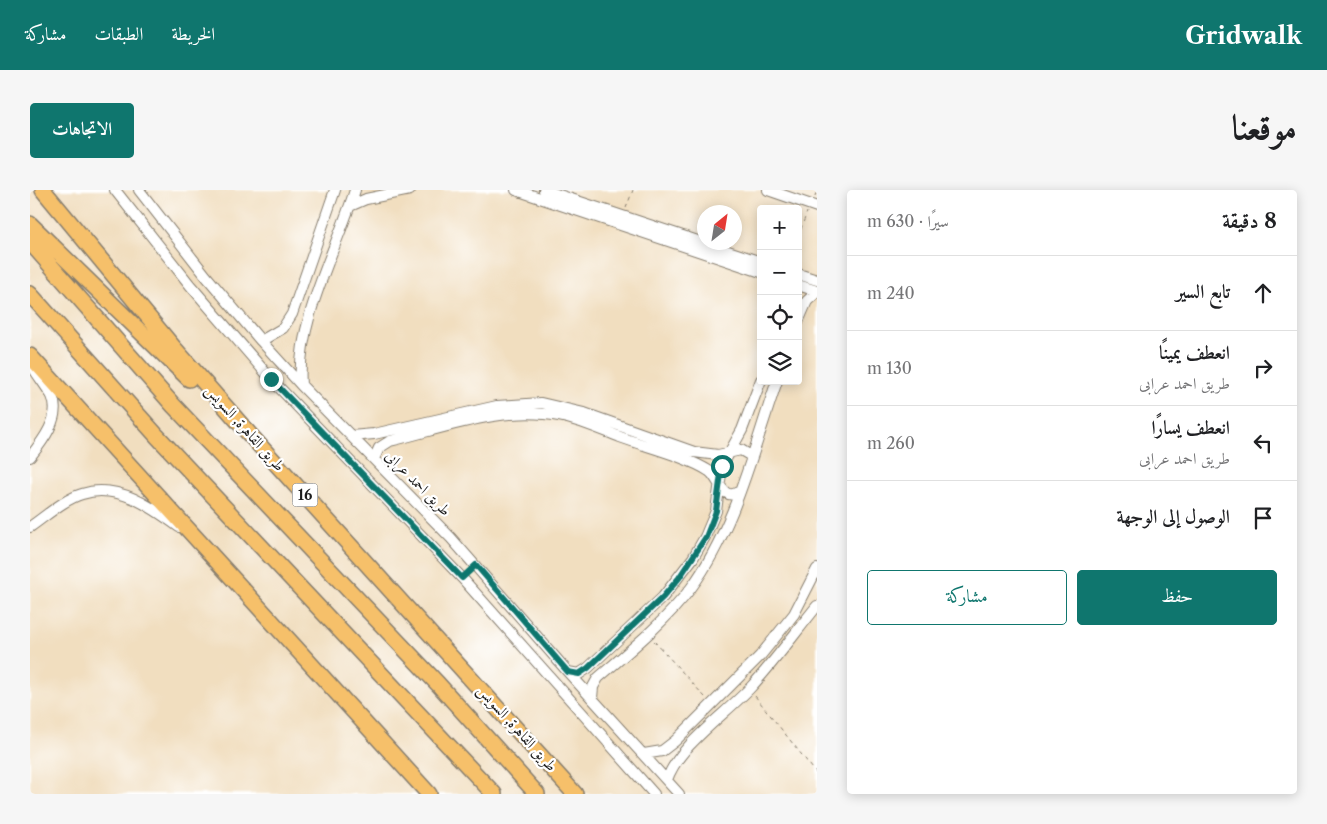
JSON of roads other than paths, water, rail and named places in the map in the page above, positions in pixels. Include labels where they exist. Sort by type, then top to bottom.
[{"type":"highway","name":"طريق القاهرة, السويس","points":[[43,190],[174,348],[251,436],[489,696],[575,794]]},
{"type":"highway","points":[[30,224],[203,393],[251,436]]},
{"type":"highway","name":"طريق القاهرة, السويس","points":[[30,242],[173,405],[444,691],[536,794]]},
{"type":"highway","points":[[30,294],[157,436],[494,794]]},
{"type":"highway","points":[[30,356],[429,794]]},
{"type":"street","points":[[115,190],[217,316],[271,379],[462,578],[654,794]]},
{"type":"street","name":"طريق احمد عرابى","points":[[138,190],[261,341],[301,385],[476,565],[568,672],[680,794]]},
{"type":"street","points":[[261,341],[277,333],[288,322],[335,190]]},
{"type":"street","points":[[301,385],[302,348],[321,286],[355,190]]},
{"type":"street","points":[[350,206],[366,199],[410,190]]},
{"type":"street","points":[[516,190],[757,271]]},
{"type":"street","points":[[544,190],[757,261]]},
{"type":"street","points":[[768,190],[813,205]]},
{"type":"street","points":[[139,220],[154,209]]},
{"type":"street","points":[[802,275],[817,280]]},
{"type":"street","points":[[304,280],[321,286]]},
{"type":"street","points":[[802,286],[817,292],[802,303]]},
{"type":"street","points":[[30,363],[50,393],[54,406],[48,430],[30,457]]},
{"type":"street","points":[[568,672],[584,672],[595,662],[663,597],[693,558],[706,537],[716,511],[722,466],[742,430],[759,385]]},
{"type":"street","points":[[592,698],[594,682],[674,608],[700,574],[720,538],[776,385]]},
{"type":"street","points":[[350,436],[385,431],[497,406],[541,403],[584,413],[694,452],[718,455],[740,450],[751,456]]},
{"type":"street","points":[[374,459],[379,448],[390,441],[497,416],[538,413],[580,422],[690,463],[710,471],[728,494],[738,492]]},
{"type":"street","points":[[385,431],[390,441]]},
{"type":"street","points":[[690,463],[695,458],[694,452]]},
{"type":"street","points":[[30,527],[81,494],[105,490],[128,496],[144,504],[202,544]]},
{"type":"street","points":[[462,578],[476,565]]},
{"type":"street","points":[[644,754],[662,751],[675,741],[760,656],[794,614],[816,573]]},
{"type":"street","points":[[667,780],[674,763],[684,751],[750,689],[776,660],[817,606],[806,604],[802,600]]},
{"type":"street","points":[[595,662],[604,672]]},
{"type":"street","points":[[675,741],[684,751]]}]
